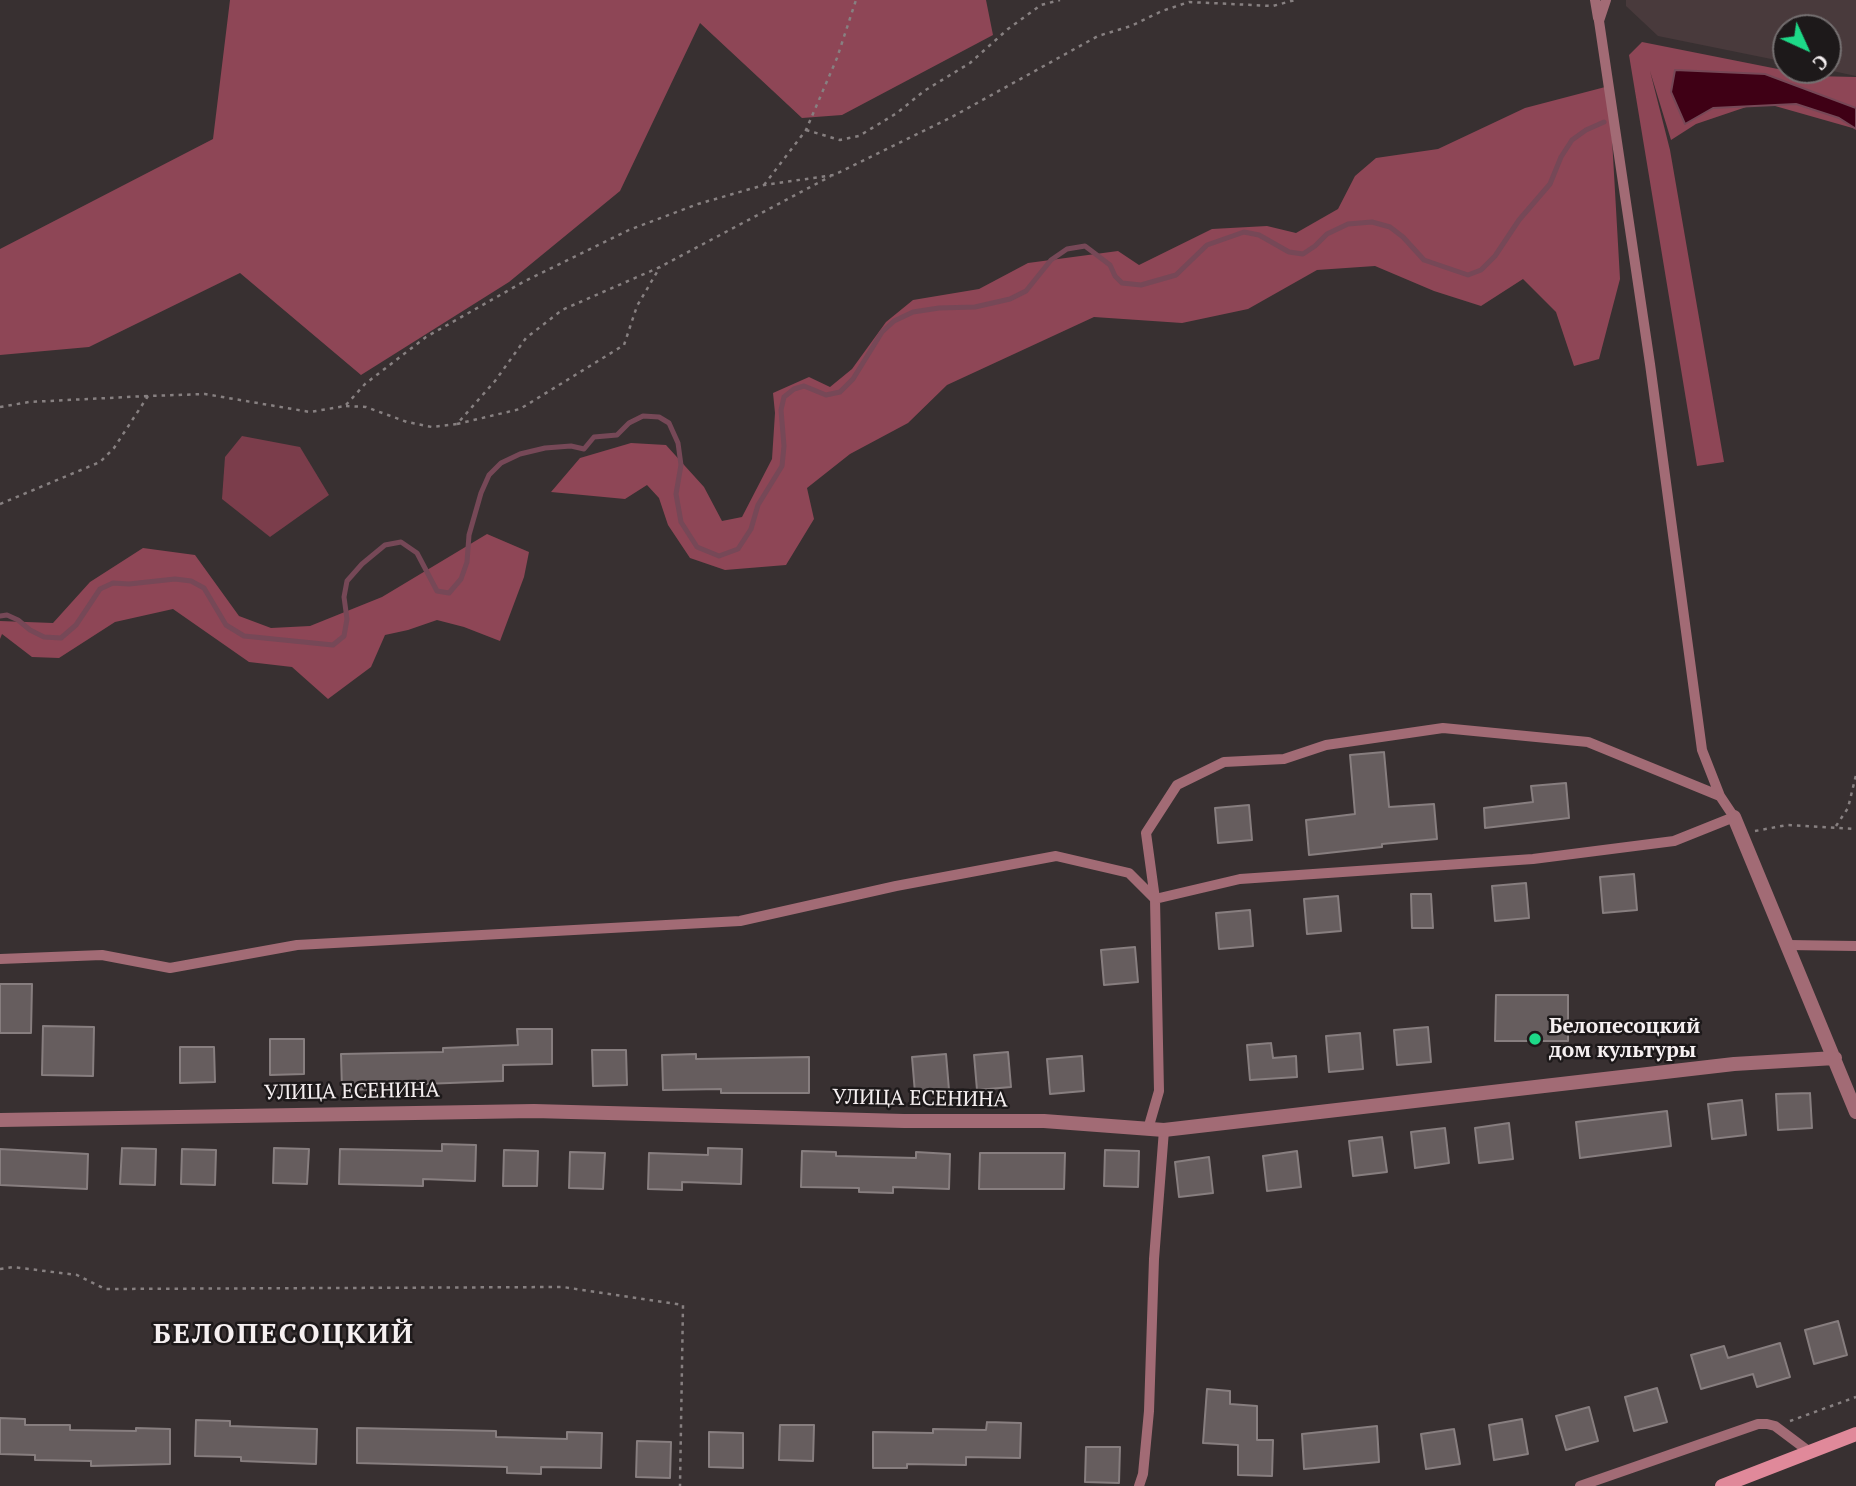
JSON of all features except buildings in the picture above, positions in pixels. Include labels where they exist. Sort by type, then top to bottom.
[{"type":"main road","points":[[1722,1486],[1856,1434]]},
{"type":"street","points":[[1734,817],[1856,1112]]},
{"type":"street","name":"УЛИЦА ЕСЕНИНА","points":[[0,1120],[534,1111],[904,1121],[1044,1121],[1164,1130],[1734,1064],[1835,1058]]},
{"type":"lane","points":[[1155,899],[1240,879],[1533,859],[1674,841],[1734,817],[1720,796],[1702,750],[1650,364],[1595,0]]},
{"type":"lane","points":[[1599,22],[1606,0]]},
{"type":"lane","points":[[1148,1129],[1159,1091],[1155,899],[1146,833],[1177,785],[1224,762],[1284,758],[1326,745],[1443,728],[1588,742],[1720,796]]},
{"type":"lane","points":[[0,958],[102,955],[170,968],[297,945],[740,921],[895,886],[1056,856],[1129,873],[1155,899]]},
{"type":"lane","points":[[1788,945],[1856,946]]},
{"type":"lane","points":[[1139,1486],[1143,1474],[1149,1411],[1154,1259],[1164,1130]]},
{"type":"lane","points":[[1580,1486],[1758,1424],[1775,1426],[1811,1453]]},
{"type":"path","points":[[764,186],[807,130],[837,58],[856,0]]},
{"type":"path","points":[[807,130],[840,140],[859,136],[970,63],[1041,5],[1060,0]]},
{"type":"path","points":[[457,424],[495,381],[526,338],[562,310],[660,267],[834,175],[950,118],[1098,36],[1187,1],[1273,6],[1295,0]]},
{"type":"path","points":[[345,406],[365,384],[426,337],[524,281],[629,230],[698,204],[764,186],[834,175]]},
{"type":"path","points":[[0,407],[29,402],[205,394],[310,412],[345,406],[366,407],[407,422],[432,427],[457,424],[520,409],[624,345],[637,306],[660,267]]},
{"type":"path","points":[[0,504],[100,462],[114,449],[148,396]]},
{"type":"path","points":[[1836,828],[1849,808],[1856,775]]},
{"type":"path","points":[[1742,834],[1787,825],[1856,829]]},
{"type":"path","points":[[0,1269],[13,1267],[78,1275],[105,1289],[563,1287],[683,1305],[680,1486]]},
{"type":"path","points":[[1775,1426],[1856,1397]]},
{"type":"shaded area","points":[[230,0],[986,0],[993,35],[842,115],[802,118],[700,23],[620,191],[509,282],[361,375],[240,273],[89,347],[0,355],[0,249],[213,139]]},
{"type":"shaded area","points":[[1626,0],[1856,0],[1856,76],[1842,73],[1842,14],[1772,14],[1772,59],[1658,36],[1626,6]]},
{"type":"shaded area","points":[[1642,42],[1772,68],[1772,84],[1842,84],[1842,77],[1856,77],[1856,129],[1761,102],[1696,124],[1671,140],[1650,71],[1670,150],[1724,462],[1697,466],[1629,55]]},
{"type":"shaded area","points":[[1675,70],[1765,74],[1772,77],[1772,84],[1792,84],[1856,108],[1856,129],[1839,118],[1796,104],[1713,108],[1685,124],[1671,92]]},
{"type":"shaded area","points":[[1609,86],[1620,279],[1599,359],[1574,366],[1556,312],[1523,279],[1481,306],[1434,291],[1375,266],[1317,270],[1248,309],[1182,323],[1094,317],[947,385],[908,423],[850,454],[807,488],[814,519],[786,565],[725,570],[690,558],[668,525],[659,498],[647,485],[625,499],[551,492],[580,458],[631,443],[666,445],[704,487],[722,521],[742,517],[772,459],[775,413],[773,393],[809,377],[830,387],[852,369],[886,322],[913,300],[979,289],[1028,263],[1118,251],[1139,265],[1212,229],[1267,226],[1296,233],[1338,209],[1355,176],[1376,158],[1438,149],[1525,108]]},
{"type":"shaded area","points":[[242,436],[300,447],[329,495],[270,537],[222,499],[225,457]]},
{"type":"shaded area","points":[[487,534],[529,552],[524,577],[500,641],[437,620],[385,635],[371,667],[328,699],[292,667],[249,662],[173,609],[115,622],[59,658],[32,657],[2,634],[0,639],[0,621],[53,623],[90,582],[143,548],[195,555],[239,616],[271,628],[310,626],[382,597]]},
{"type":"waterway","points":[[0,616],[7,615],[18,620],[44,637],[61,638],[76,625],[100,589],[113,583],[175,579],[191,581],[204,588],[226,625],[244,636],[333,645],[344,636],[347,619],[344,597],[347,581],[385,545],[401,542],[417,553],[437,591],[449,593],[461,579],[467,562],[469,535],[481,493],[489,475],[501,463],[520,454],[545,448],[571,446],[584,449],[594,437],[617,435],[629,423],[643,416],[659,417],[669,423],[678,443],[681,465],[676,494],[681,522],[697,547],[719,556],[738,549],[751,529],[758,505],[782,466],[784,446],[781,410],[784,397],[794,389],[804,386],[826,395],[840,392],[853,379],[882,332],[894,321],[913,312],[975,307],[1010,299],[1026,291],[1051,260],[1067,249],[1085,246],[1110,265],[1122,283],[1141,285],[1176,275],[1207,245],[1244,232],[1259,235],[1289,252],[1303,254],[1327,234],[1348,224],[1372,222],[1390,227],[1424,260],[1468,275],[1481,270],[1495,256],[1519,220],[1550,184],[1561,157],[1572,140],[1604,122]]},
{"type":"place","name":"Белопесоцкий дом культуры","points":[[1535,1039]]},
{"type":"district","name":"БЕЛОПЕСОЦКИЙ","points":[[284,1335]]}]
